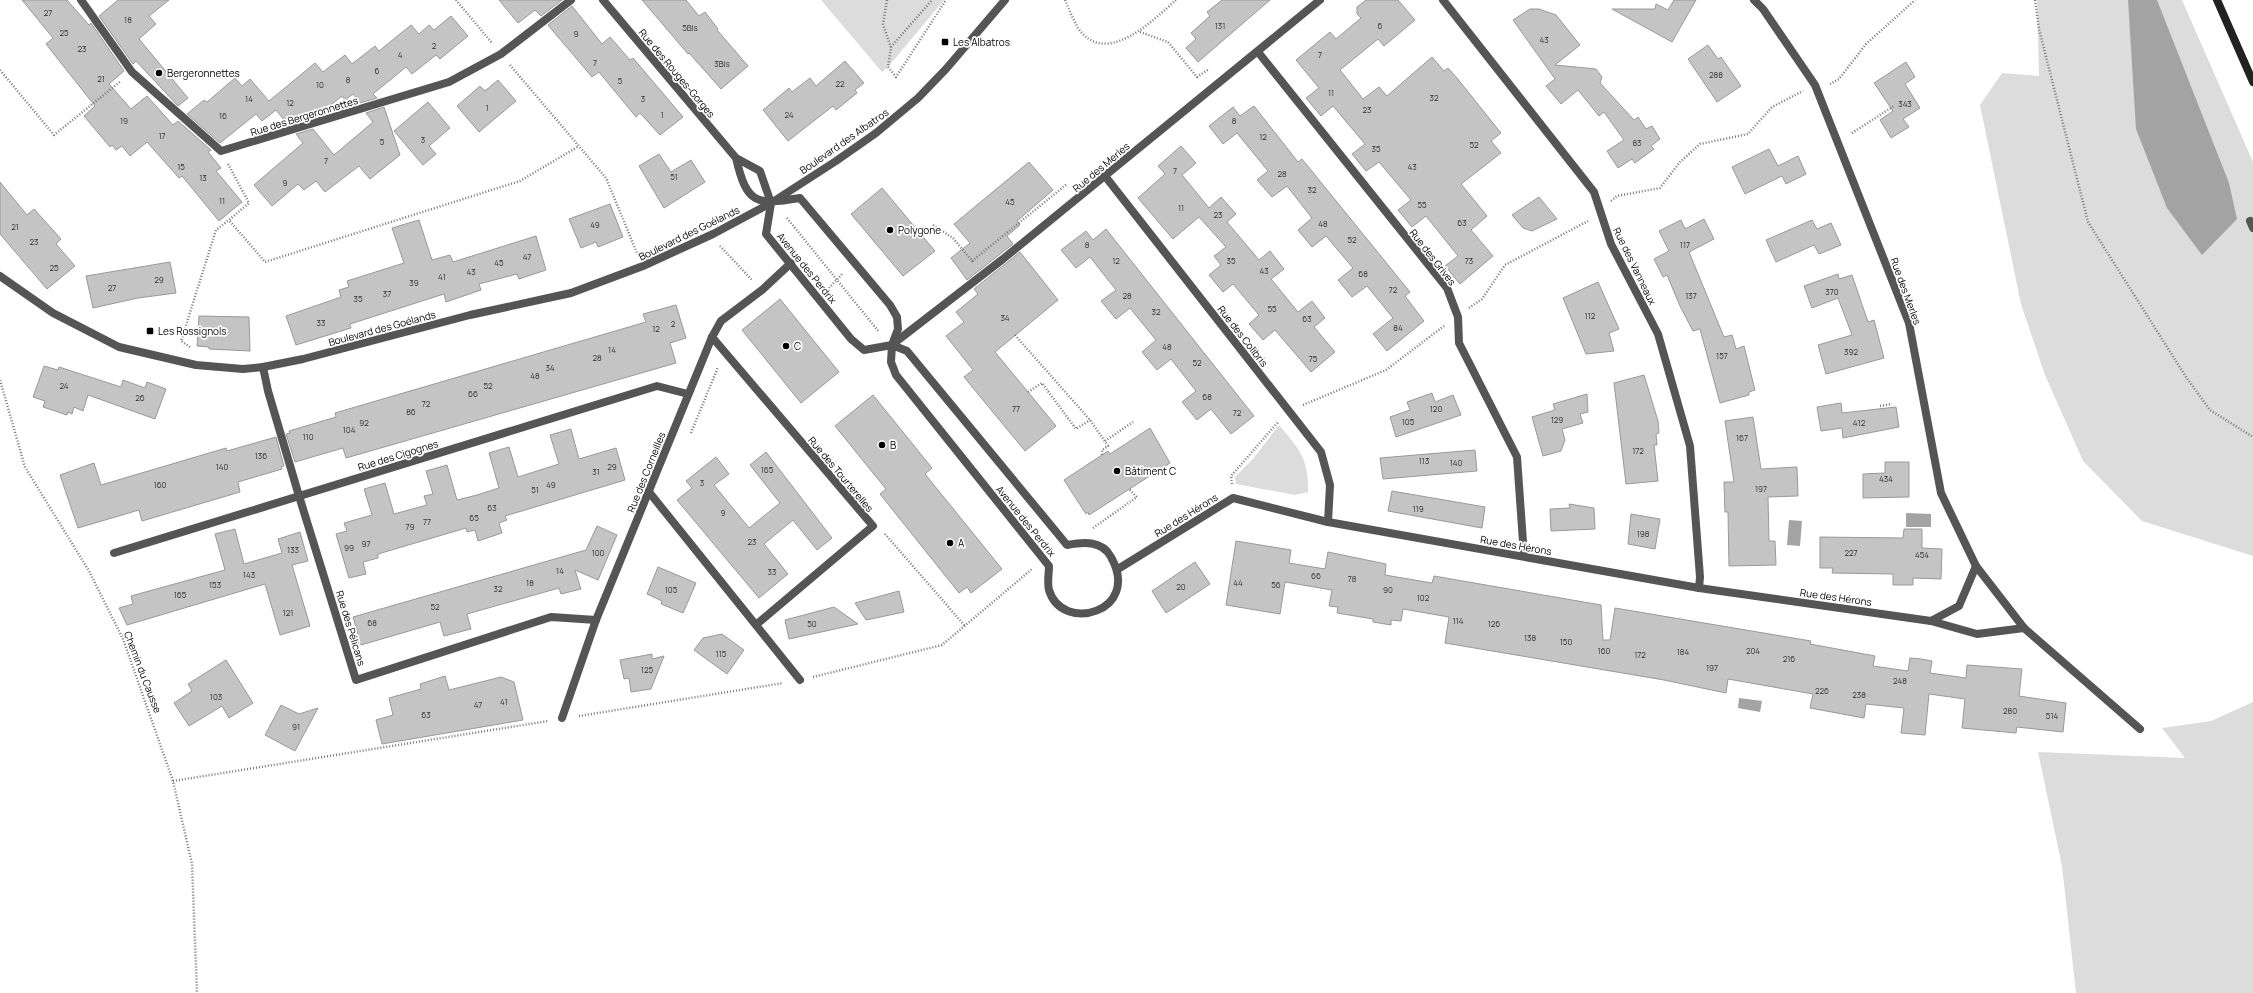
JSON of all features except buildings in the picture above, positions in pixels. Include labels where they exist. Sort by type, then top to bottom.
[{"type":"main road","points":[[2217,0],[2253,82]]},
{"type":"street","points":[[81,0],[132,72],[221,151]]},
{"type":"street","name":"Rue des Bergeronnettes","points":[[221,151],[449,82],[501,54],[571,0]]},
{"type":"street","name":"Rue des Rouges-Gorges","points":[[603,0],[736,158],[760,171],[770,203]]},
{"type":"street","name":"Boulevard des Albatros","points":[[770,203],[870,137],[918,98],[946,69],[1005,0]]},
{"type":"street","name":"Rue des Merles","points":[[892,345],[1003,259],[1320,0]]},
{"type":"street","name":"Rue des Vanneaux","points":[[1443,0],[1594,192],[1611,244],[1658,334],[1690,446],[1700,577],[1699,588]]},
{"type":"street","name":"Rue des Merles","points":[[1754,0],[1763,9],[1815,85],[1910,323],[1941,493],[1976,566]]},
{"type":"street","name":"Rue des Grives","points":[[1258,52],[1447,288],[1458,317],[1459,343],[1517,457],[1524,556]]},
{"type":"street","name":"Rue des Rouges-Gorges","points":[[736,158],[742,184],[755,199],[770,203]]},
{"type":"street","name":"Rue des Colibris","points":[[1105,176],[1321,452],[1330,485],[1328,522]]},
{"type":"street","name":"Avenue des Perdrix","points":[[854,260],[800,198],[770,203],[766,234],[851,339],[864,350],[892,345],[907,351],[1067,545],[1080,542],[1097,544],[1109,553],[1118,569],[1118,586],[1113,599],[1108,603],[1092,613],[1071,612],[1054,599],[1049,590],[1049,566],[896,375],[891,362],[892,345],[898,329],[897,317],[890,305],[854,260]]},
{"type":"street","name":"Boulevard des Goélands","points":[[1,279],[53,313],[119,347],[196,365],[243,369],[263,367],[470,315],[571,293],[643,266],[713,234],[770,203]]},
{"type":"street","name":"Rue des Corneilles","points":[[562,718],[596,620],[712,337],[721,321],[762,290],[791,263]]},
{"type":"street","name":"Rue des Tourterelles","points":[[712,337],[873,526],[757,624]]},
{"type":"street","name":"Rue des Pélicans","points":[[263,367],[268,391],[298,496],[356,680],[552,617],[596,620]]},
{"type":"street","name":"Rue des Cigognes","points":[[114,553],[657,386],[688,394]]},
{"type":"street","points":[[649,492],[757,624],[800,680]]},
{"type":"street","name":"Rue des Hérons","points":[[1118,569],[1233,498],[1328,522],[1699,588],[1931,621],[1977,634],[2024,628]]},
{"type":"street","points":[[1931,621],[1959,606],[1976,566],[2024,628],[2140,729]]},
{"type":"path","points":[[456,0],[606,178],[643,266]]},
{"type":"path","points":[[887,0],[883,24],[891,48],[888,67],[896,77],[946,0]]},
{"type":"path","points":[[891,48],[932,0]]},
{"type":"path","points":[[1065,0],[1079,28],[1094,42],[1116,43],[1140,32],[1176,0]]},
{"type":"path","points":[[1817,92],[1839,79],[1866,44],[1915,0]]},
{"type":"path","points":[[2035,0],[2039,29],[2088,222],[2186,377],[2210,410],[2253,437]]},
{"type":"path","points":[[1140,32],[1168,42],[1197,77],[1214,66]]},
{"type":"path","points":[[0,70],[54,135],[132,72]]},
{"type":"path","points":[[1233,498],[1231,476],[1274,424],[1290,412],[1306,403],[1386,370],[1482,299],[1505,265],[1582,225],[1600,212],[1617,196],[1660,188],[1680,162],[1700,144],[1748,134],[1772,107],[1797,94]]},
{"type":"path","points":[[1852,133],[1894,106]]},
{"type":"path","points":[[229,220],[265,262],[520,181],[578,146]]},
{"type":"path","points":[[196,365],[198,352],[181,341],[216,230],[249,203],[221,151]]},
{"type":"path","points":[[972,261],[1067,184]]},
{"type":"path","points":[[787,218],[882,335]]},
{"type":"path","points":[[933,225],[953,238],[962,249]]},
{"type":"path","points":[[717,244],[756,283]]},
{"type":"path","points":[[819,299],[854,260]]},
{"type":"path","points":[[1015,334],[1090,420],[1108,446],[1102,450],[1102,455]]},
{"type":"path","name":"Chemin du Causse","points":[[0,380],[25,467],[89,571],[124,639],[173,781],[192,864],[197,993]]},
{"type":"path","points":[[1028,392],[1042,383],[1076,429],[1090,420]]},
{"type":"path","points":[[1880,406],[1892,404]]},
{"type":"path","points":[[1105,441],[1133,422]]},
{"type":"path","points":[[1067,545],[1138,497],[1129,489]]},
{"type":"path","points":[[873,526],[886,534],[965,626]]},
{"type":"path","points":[[173,781],[800,680],[942,644],[1032,570],[1027,539]]},
{"type":"shaded area","points":[[821,0],[944,0],[888,67],[882,72]]},
{"type":"shaded area","points":[[2037,0],[2182,0],[2253,162],[2253,556],[2142,521],[2083,461],[2045,375],[2021,304],[1980,105],[2002,73],[2039,76]]},
{"type":"shaded area","points":[[2128,0],[2157,0],[2229,183],[2237,219],[2202,255],[2167,208],[2136,129]]},
{"type":"shaded area","points":[[1279,425],[1297,448],[1305,463],[1308,492],[1295,495],[1236,484],[1235,477],[1253,459]]},
{"type":"shaded area","points":[[1906,513],[1931,514],[1931,527],[1906,527]]},
{"type":"shaded area","points":[[1789,520],[1802,521],[1800,546],[1787,545]]},
{"type":"shaded area","points":[[1739,698],[1762,701],[1760,712],[1738,708]]},
{"type":"shaded area","points":[[2253,702],[2253,993],[2076,993],[2062,866],[2038,752],[2185,758],[2162,728],[2211,721]]},
{"type":"place","name":"Les Albatros","points":[[945,42]]},
{"type":"place","name":"Bergeronnettes","points":[[159,73]]},
{"type":"place","name":"Polygone","points":[[890,230]]},
{"type":"place","name":"Les Rossignols","points":[[150,331]]},
{"type":"place","name":"C","points":[[786,346]]},
{"type":"place","name":"B","points":[[882,445]]},
{"type":"place","name":"Bâtiment C","points":[[1117,471]]},
{"type":"place","name":"A","points":[[950,543]]}]
